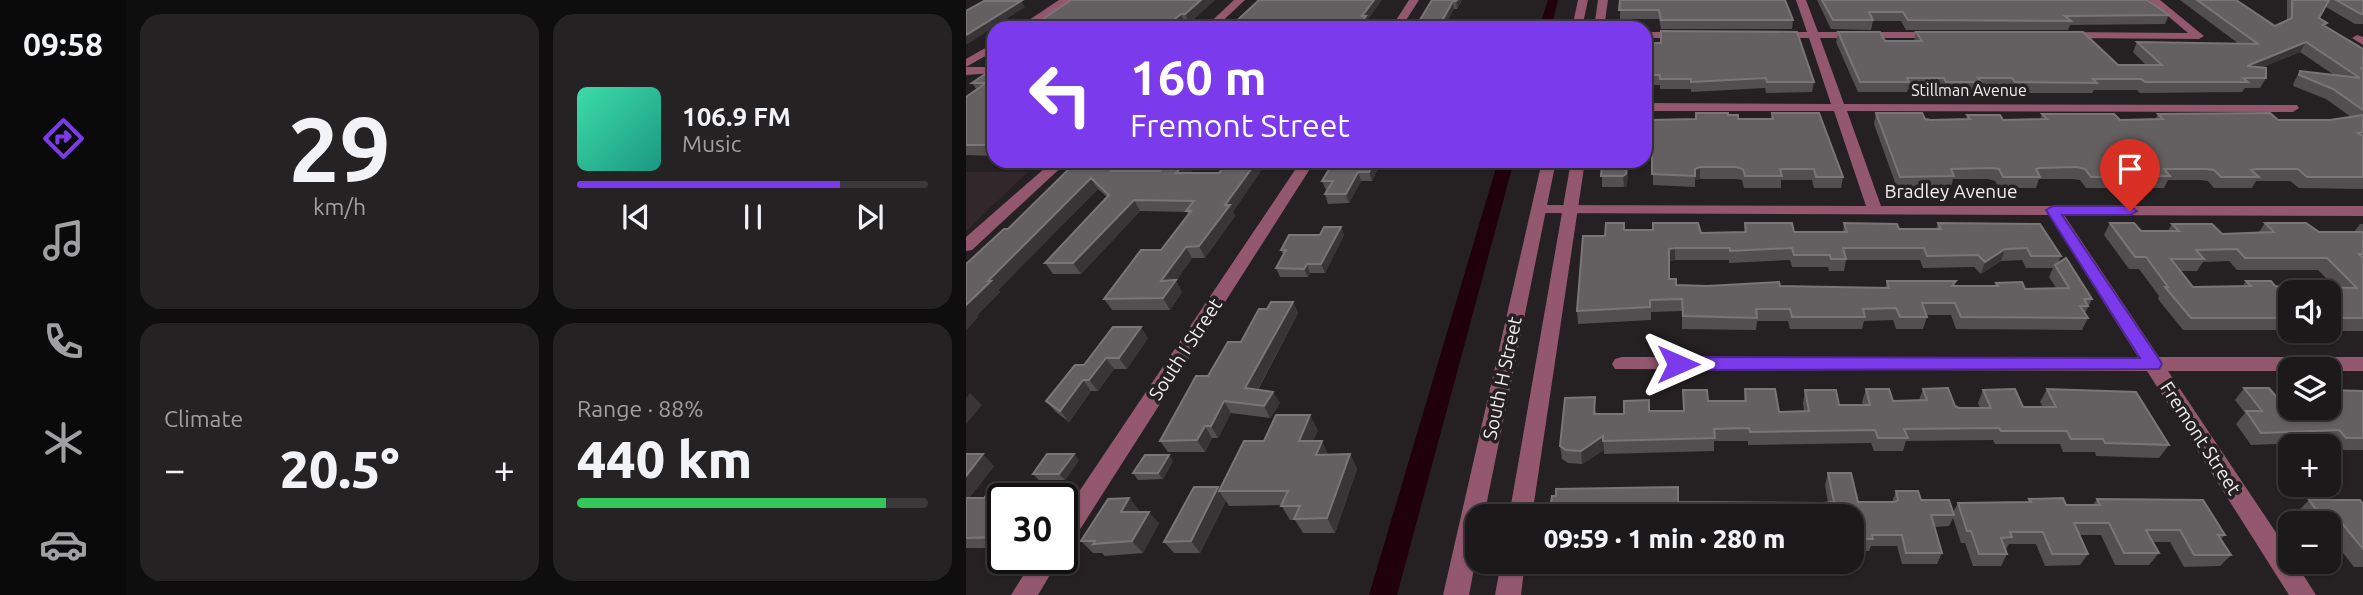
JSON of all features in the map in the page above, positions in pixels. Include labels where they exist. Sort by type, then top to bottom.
[{"type":"street","points":[[1034,21],[1066,0]]},
{"type":"street","points":[[1217,21],[1240,0]]},
{"type":"street","points":[[1400,21],[1414,0]]},
{"type":"street","points":[[1578,21],[1583,0]]},
{"type":"street","points":[[1600,21],[1604,0]]},
{"type":"street","points":[[1801,0],[1875,210]]},
{"type":"street","points":[[2048,36],[2199,36],[2154,0]]},
{"type":"street","points":[[1652,35],[1697,35]]},
{"type":"street","points":[[1761,35],[1951,35]]},
{"type":"street","points":[[966,64],[987,50]]},
{"type":"street","points":[[966,71],[987,71]]},
{"type":"street","name":"Stillman Avenue","points":[[1652,107],[2293,108]]},
{"type":"street","points":[[966,246],[1053,168]]},
{"type":"street","name":"South I Street","points":[[1078,513],[1303,168]]},
{"type":"street","name":"South H Street","points":[[1455,595],[1548,168]]},
{"type":"street","name":"South H Street","points":[[1522,504],[1577,168]]},
{"type":"street","name":"Bradley Avenue","points":[[1539,210],[2363,211]]},
{"type":"street","name":"Fremont Street","points":[[2053,210],[2303,595]]},
{"type":"street","points":[[1622,363],[2363,364]]},
{"type":"street","points":[[1024,595],[1038,574]]},
{"type":"street","points":[[1508,595],[1511,574]]},
{"type":"shaded area","points":[[966,172],[1028,172],[966,231]]},
{"type":"building","points":[[1071,0],[1201,0],[1172,21],[1040,21]]},
{"type":"building","points":[[1259,0],[1374,0],[1362,16],[1366,16],[1362,21],[1236,21]]},
{"type":"building","points":[[1432,0],[1457,0],[1453,1],[1442,21],[1419,21]]},
{"type":"building","points":[[1620,0],[1785,0],[1793,20],[1661,20],[1659,10],[1619,10]]},
{"type":"building","points":[[1822,0],[2147,0],[2169,15],[2065,16],[2071,21],[1908,20],[1903,12],[1869,12],[1873,20],[1833,20]]},
{"type":"building","points":[[2197,0],[2236,0],[2275,26],[2292,18],[2292,0],[2329,0],[2319,18],[2327,23],[2323,25],[2363,49],[2363,68],[2360,68],[2363,69],[2363,110],[2333,89],[2299,75],[2300,71],[2360,78],[2306,42],[2247,66],[2266,68],[2266,78],[2243,78],[2248,82],[2093,79],[2097,83],[2015,82],[2012,78],[1978,78],[1981,82],[1946,82],[1944,78],[1907,78],[1909,82],[1860,82],[1838,32],[1880,32],[1885,41],[1922,41],[1916,32],[2083,32],[2118,65],[2162,65],[2137,42],[2258,44]]},
{"type":"building","points":[[2336,0],[2363,0],[2363,14],[2361,14]]},
{"type":"building","points":[[984,1],[1021,1],[966,35],[966,11]]},
{"type":"building","points":[[1661,31],[1797,32],[1814,82],[1767,82],[1766,78],[1691,82],[1691,79],[1660,79],[1660,75],[1652,75],[1652,43],[1661,43]]},
{"type":"building","points":[[987,73],[987,145],[966,145],[966,97],[986,83],[972,83]]},
{"type":"building","points":[[1696,113],[1728,113],[1738,115],[1738,119],[1773,119],[1772,113],[1819,113],[1843,177],[1816,177],[1814,169],[1780,169],[1782,176],[1745,176],[1743,169],[1736,167],[1700,167],[1695,169],[1695,176],[1652,174],[1652,120],[1696,119]]},
{"type":"building","points":[[1876,113],[1922,113],[1925,119],[1931,120],[1970,119],[1967,115],[2000,115],[2003,120],[2047,119],[2042,114],[2114,114],[2120,120],[2163,119],[2158,114],[2270,113],[2278,120],[2330,120],[2363,115],[2363,132],[2358,133],[2363,136],[2363,177],[2307,177],[2298,169],[2256,169],[2251,170],[2259,177],[2221,177],[2214,170],[2164,169],[2170,176],[2091,177],[2085,169],[2077,167],[2036,169],[2040,177],[2003,177],[1999,169],[1992,168],[1951,169],[1954,176],[1900,177]]},
{"type":"building","points":[[1070,168],[1160,171],[1163,168],[1181,168],[1176,173],[1219,173],[1223,168],[1252,168],[1225,205],[1230,205],[1199,246],[1186,247],[1161,281],[1176,280],[1163,298],[1104,299],[1141,250],[1161,250],[1191,211],[1186,211],[1194,201],[1134,200],[1073,263],[1045,263],[1109,195],[1091,178],[966,305],[966,264],[1004,229],[1008,229]]},
{"type":"building","points":[[1330,168],[1371,168],[1369,172],[1358,172],[1346,194],[1325,194],[1333,181],[1322,181]]},
{"type":"building","points":[[1602,168],[1626,168],[1623,176],[1601,176]]},
{"type":"building","points":[[1606,223],[1624,223],[1624,230],[1653,230],[1653,223],[1698,223],[1701,233],[1746,232],[1745,223],[1792,223],[1794,232],[1847,232],[1844,223],[1897,224],[1899,229],[1941,229],[1938,223],[2040,224],[2061,256],[2031,256],[2027,248],[2005,249],[1985,262],[1978,255],[1927,256],[1924,248],[1843,248],[1846,259],[1831,259],[1830,255],[1794,255],[1792,248],[1730,251],[1730,248],[1675,248],[1669,249],[1669,279],[1676,279],[1676,285],[1707,286],[1779,282],[1780,286],[1889,288],[1887,281],[1956,281],[1952,286],[1998,286],[1996,283],[2022,282],[2025,289],[2069,288],[2055,265],[2066,258],[2092,299],[2084,299],[2088,306],[2080,306],[2088,318],[1961,317],[1955,303],[1922,303],[1927,317],[1900,317],[1896,308],[1863,309],[1865,317],[1792,317],[1790,309],[1756,309],[1757,318],[1683,316],[1682,299],[1650,300],[1650,307],[1577,311],[1583,236],[1605,236]]},
{"type":"building","points":[[2110,223],[2134,223],[2141,231],[2179,231],[2172,224],[2212,224],[2222,234],[2274,232],[2265,223],[2306,223],[2319,232],[2363,232],[2363,254],[2359,254],[2363,258],[2363,318],[2341,318],[2341,288],[2357,288],[2327,258],[2245,258],[2237,249],[2196,250],[2204,259],[2171,259],[2193,287],[2251,286],[2246,281],[2271,281],[2278,286],[2278,318],[2191,318],[2165,287],[2168,287],[2146,257],[2135,257]]},
{"type":"building","points":[[1324,227],[1341,227],[1321,264],[1307,264],[1304,269],[1276,268],[1286,250],[1281,250],[1289,235],[1320,235]]},
{"type":"building","points":[[1271,302],[1293,302],[1245,388],[1273,392],[1264,406],[1224,401],[1211,426],[1205,426],[1197,440],[1160,441],[1196,376],[1208,376],[1228,342],[1241,342],[1259,309],[1267,309]]},
{"type":"building","points":[[1113,327],[1141,327],[1119,358],[1106,358],[1089,380],[1083,380],[1060,411],[1046,401],[1075,365],[1084,365]]},
{"type":"building","points":[[1948,388],[1955,406],[1959,408],[1991,408],[1983,390],[2015,389],[2023,407],[2056,407],[2047,389],[2136,392],[2169,445],[2105,443],[2103,439],[2071,439],[2067,431],[2001,431],[1999,428],[1904,429],[1908,438],[1878,438],[1875,430],[1750,432],[1749,428],[1714,429],[1715,438],[1603,441],[1603,436],[1581,451],[1566,450],[1560,446],[1565,398],[1595,397],[1594,414],[1624,414],[1624,401],[1649,400],[1649,411],[1684,411],[1683,390],[1707,390],[1708,401],[1746,401],[1745,389],[1775,389],[1779,412],[1809,411],[1805,390],[1836,390],[1839,405],[1870,405],[1866,389],[1889,389],[1893,401],[1927,400],[1923,389]]},
{"type":"building","points":[[2244,388],[2269,388],[2278,399],[2278,420],[2341,420],[2341,390],[2363,391],[2363,438],[2346,438],[2339,430],[2261,433],[2246,411],[2262,411]]},
{"type":"building","points":[[1276,415],[1310,415],[1299,441],[1322,441],[1316,455],[1350,454],[1327,518],[1294,519],[1300,506],[1281,506],[1288,491],[1219,491],[1244,441],[1264,441]]},
{"type":"building","points":[[966,454],[983,454],[966,476]]},
{"type":"building","points":[[1047,454],[1074,454],[1059,474],[1033,474]]},
{"type":"building","points":[[1145,455],[1169,455],[1158,473],[1133,473]]},
{"type":"building","points":[[1828,473],[1851,473],[1858,502],[1895,502],[1898,500],[1896,491],[1918,491],[1921,500],[1949,500],[1954,515],[1931,515],[1942,553],[1906,553],[1902,535],[1872,535],[1873,539],[1864,539],[1864,504],[1551,504],[1552,496],[1556,496],[1556,489],[1678,487],[1678,502],[1834,502]]},
{"type":"building","points":[[1194,487],[1218,487],[1191,541],[1164,542]]},
{"type":"building","points":[[987,494],[987,537],[966,538],[966,498],[984,498]]},
{"type":"building","points":[[1129,498],[1121,512],[1149,512],[1132,541],[1093,544],[1095,541],[1081,541],[1108,499]]},
{"type":"building","points":[[2063,498],[2066,505],[2100,505],[2097,499],[2203,500],[2225,535],[2218,535],[2231,555],[2194,555],[2180,530],[2146,530],[2159,553],[2124,553],[2109,523],[2074,523],[2088,554],[2052,554],[2043,532],[2010,532],[2012,537],[2001,538],[2007,554],[1979,554],[1971,531],[1967,531],[1958,503],[2031,502],[2029,499]]},
{"type":"building","points":[[2309,500],[2360,500],[2363,504],[2363,549],[2341,522],[2341,511],[2317,511]]},
{"type":"waterway","points":[[1547,21],[1553,0]]},
{"type":"waterway","points":[[1383,595],[1504,168]]},
{"type":"route","points":[[1678,364],[2153,364],[2053,210],[2130,211]]}]
